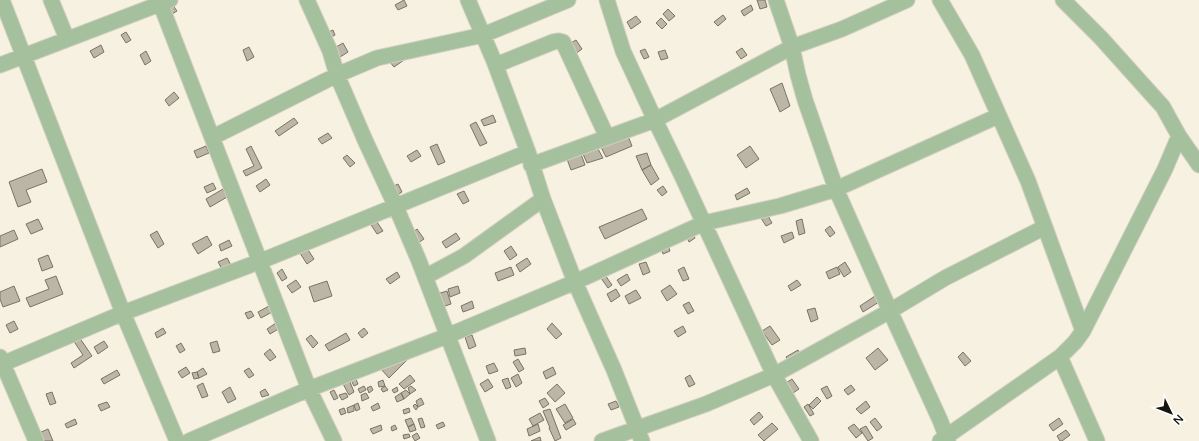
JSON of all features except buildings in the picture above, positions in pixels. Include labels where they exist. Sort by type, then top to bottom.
[{"type":"street","points":[[2,0],[124,313],[177,441]]},
{"type":"street","points":[[51,0],[67,39]]},
{"type":"street","points":[[306,0],[330,51],[337,75],[396,207],[425,277],[488,441]]},
{"type":"street","points":[[468,0],[496,65],[543,199],[575,282],[614,370],[640,435]]},
{"type":"street","points":[[213,137],[337,75],[385,56],[483,35],[568,0]]},
{"type":"street","points":[[607,0],[624,51],[655,120],[774,375],[811,441]]},
{"type":"street","points":[[776,0],[792,46],[805,100],[836,189],[940,420],[945,440],[1060,357],[1075,342],[1083,331],[1165,169],[1179,136]]},
{"type":"street","points":[[36,441],[1,362],[124,313],[261,262],[396,207],[529,158],[607,137],[655,120],[792,46],[842,29],[907,0]]},
{"type":"street","points":[[940,0],[972,55],[1028,181],[1083,331]]},
{"type":"street","points":[[1063,0],[1101,38],[1163,107],[1179,136],[1199,165]]},
{"type":"street","points":[[0,66],[164,1],[213,137],[309,389],[334,441]]},
{"type":"street","points":[[496,65],[553,42],[563,42],[607,137]]},
{"type":"street","points":[[189,441],[309,389],[448,336],[575,282],[704,224],[780,206],[836,189],[998,116]]},
{"type":"street","points":[[425,277],[464,256],[543,199]]},
{"type":"street","points":[[602,441],[640,435],[706,404],[774,375],[890,311],[945,278],[1045,227]]},
{"type":"street","points":[[1060,357],[1097,441]]}]
